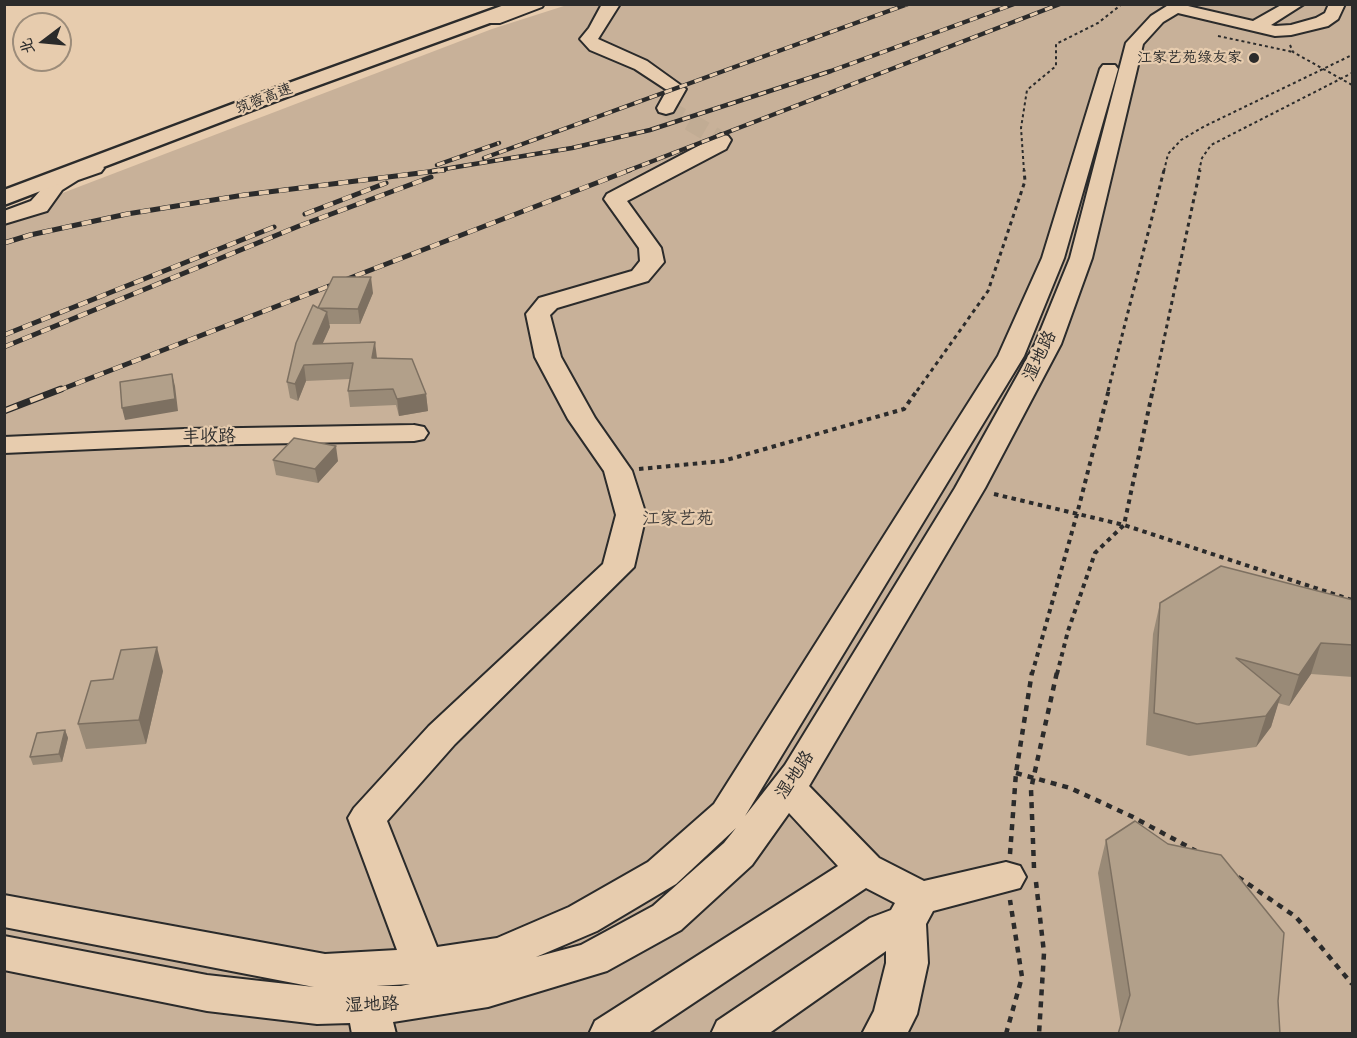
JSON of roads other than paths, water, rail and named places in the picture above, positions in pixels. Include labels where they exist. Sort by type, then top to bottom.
[{"type":"highway","name":"筑蓉高速","points":[[4,179],[485,4]]},
{"type":"highway","name":"筑蓉高速","points":[[4,198],[282,92],[525,4]]},
{"type":"street","points":[[4,218],[39,206],[55,186],[71,176],[536,4]]},
{"type":"street","points":[[612,4],[604,11],[597,30],[588,39],[596,46],[641,65],[677,89],[666,108]]},
{"type":"street","points":[[1255,27],[1296,4]]},
{"type":"street","points":[[1172,6],[1275,31],[1307,27],[1332,16],[1337,4]]},
{"type":"street","name":"湿地路","points":[[4,911],[325,972],[422,977],[488,989],[592,959],[666,918],[738,854],[788,788],[970,488],[1048,344],[1081,258],[1135,43],[1172,6]]},
{"type":"street","name":"湿地路","points":[[4,953],[207,993],[317,1006],[370,1019],[402,1004],[422,977],[502,954],[583,919],[662,873],[727,814],[1011,356],[1053,258],[1119,41],[1133,23],[1172,6]]},
{"type":"street","points":[[1224,20],[1244,10]]},
{"type":"street","points":[[422,977],[367,818],[442,735],[618,567],[631,515],[618,471],[582,418],[548,357],[538,314],[549,303],[640,276],[652,262],[650,248],[615,199],[719,145],[721,140]]},
{"type":"street","name":"丰收路","points":[[4,445],[185,437],[414,433]]},
{"type":"street","points":[[788,788],[865,869],[912,910]]},
{"type":"street","points":[[611,1034],[865,869]]},
{"type":"street","points":[[733,1034],[912,910],[1006,877]]},
{"type":"street","points":[[884,1034],[895,1014],[907,963],[912,910]]},
{"type":"tunnel","points":[[666,108],[721,140]]},
{"type":"railway","points":[[484,158],[908,4]]},
{"type":"railway","points":[[432,171],[572,148],[650,130],[831,71],[1014,4]]},
{"type":"railway","points":[[627,171],[1060,4]]},
{"type":"railway","points":[[437,165],[499,143]]},
{"type":"railway","points":[[4,243],[30,235],[127,214],[244,195],[444,170]]},
{"type":"railway","points":[[57,391],[630,170]]},
{"type":"railway","points":[[4,347],[299,226],[431,177]]},
{"type":"railway","points":[[305,214],[386,183]]},
{"type":"railway","points":[[4,335],[274,227]]},
{"type":"railway","points":[[4,411],[61,389]]},
{"type":"place","name":"江家艺苑绿友家","points":[[1254,58]]},
{"type":"park label","name":"江家艺苑","points":[[678,519]]}]
